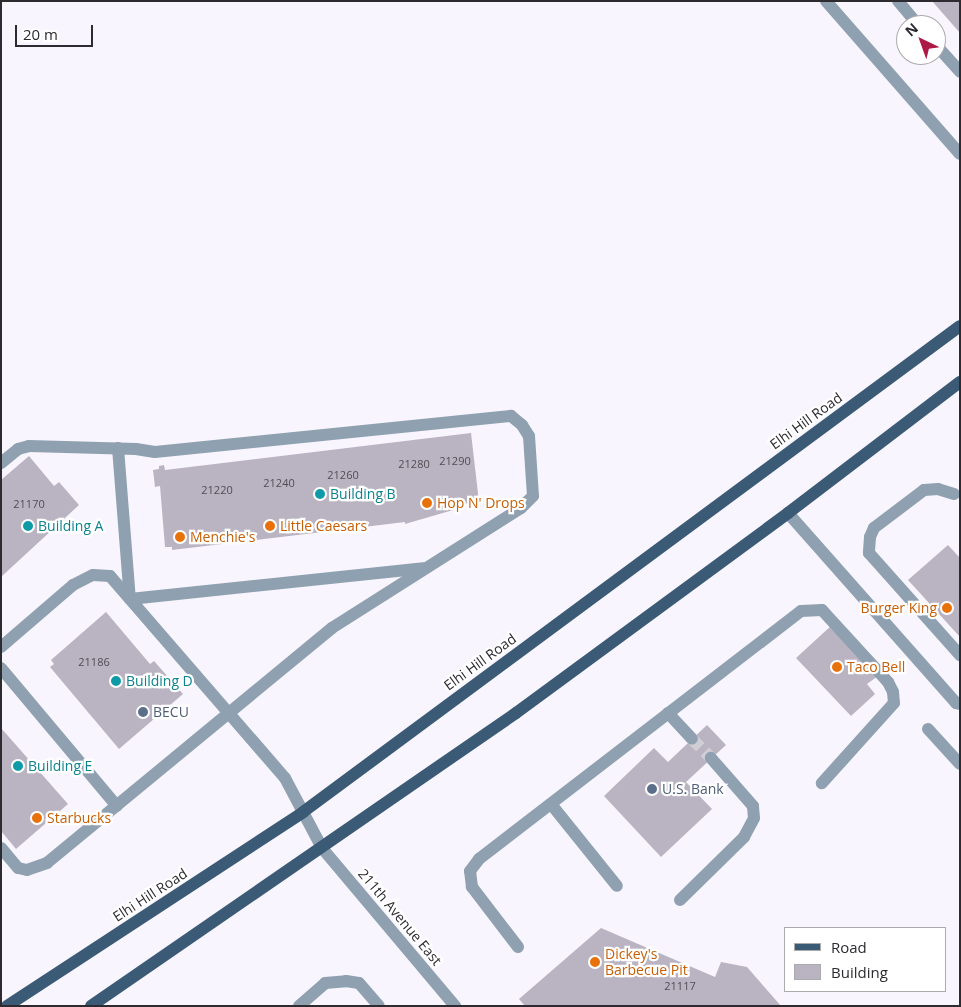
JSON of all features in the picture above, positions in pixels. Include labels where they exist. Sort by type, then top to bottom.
[{"type":"main road","name":"Elhi Hill Road","points":[[7,1006],[303,812],[960,326]]},
{"type":"main road","points":[[91,1006],[516,713],[788,513],[960,382]]},
{"type":"street","points":[[826,1],[960,154]]},
{"type":"street","points":[[898,1],[910,15]]},
{"type":"street","points":[[946,56],[960,72]]},
{"type":"street","points":[[1,463],[18,449],[29,446],[118,448],[155,452],[511,416],[522,425],[529,436],[533,496],[521,508],[332,628],[47,863],[27,870],[18,868],[1,848]]},
{"type":"street","points":[[118,448],[130,599],[425,568]]},
{"type":"street","points":[[954,494],[938,489],[924,490],[874,528],[870,537],[869,553],[960,655]]},
{"type":"street","points":[[788,513],[956,703],[960,704]]},
{"type":"street","name":"211th Avenue East","points":[[1,647],[73,585],[93,575],[110,576],[285,778],[322,848],[455,1006]]},
{"type":"street","points":[[518,947],[472,887],[470,871],[479,860],[801,611],[822,610],[888,682],[893,692],[894,703],[822,783]]},
{"type":"street","points":[[3,675],[117,806]]},
{"type":"street","points":[[668,713],[692,739]]},
{"type":"street","points":[[928,729],[960,764]]},
{"type":"street","points":[[680,900],[744,837],[754,818],[753,806],[711,758]]},
{"type":"street","points":[[551,804],[617,886]]},
{"type":"street","points":[[299,1006],[325,983],[346,981],[360,983],[379,1006]]},
{"type":"building","points":[[932,1],[960,1],[960,33],[946,15]]},
{"type":"building","name":"Building B","points":[[471,433],[479,502],[460,504],[460,508],[405,524],[405,522],[172,550],[172,547],[165,547],[160,486],[155,487],[153,470],[159,469],[159,466],[164,465],[165,470]]},
{"type":"building","name":"Building A","points":[[29,456],[54,486],[59,482],[79,505],[1,577],[1,480]]},
{"type":"building","name":"Burger King","points":[[948,545],[960,558],[960,637],[908,580]]},
{"type":"building","name":"Building D","points":[[106,612],[150,664],[154,661],[183,694],[119,749],[50,667],[54,664],[51,660]]},
{"type":"building","name":"Taco Bell","points":[[832,625],[878,676],[867,684],[875,694],[851,716],[796,658]]},
{"type":"building","name":"U.S. Bank","points":[[707,725],[726,745],[686,782],[712,809],[661,857],[604,796],[654,748],[668,762]]},
{"type":"building","name":"Building E","points":[[1,728],[68,804],[16,849],[1,831]]},
{"type":"building","points":[[601,928],[715,977],[721,962],[747,967],[781,1006],[525,1006],[519,999]]},
{"type":"tunnel","points":[[692,739],[711,758]]},
{"type":"place","name":"Building B","points":[[320,494]]},
{"type":"place","name":"Hop N' Drops","points":[[427,503]]},
{"type":"place","name":"Building A","points":[[28,526]]},
{"type":"place","name":"Little Caesars","points":[[270,526]]},
{"type":"place","name":"Menchie's","points":[[180,537]]},
{"type":"place","name":"Burger King","points":[[947,608]]},
{"type":"place","name":"Taco Bell","points":[[837,667]]},
{"type":"place","name":"Building D","points":[[116,681]]},
{"type":"place","name":"BECU","points":[[143,712]]},
{"type":"place","name":"Building E","points":[[18,766]]},
{"type":"place","name":"U.S. Bank","points":[[652,789]]},
{"type":"place","name":"Starbucks","points":[[37,818]]},
{"type":"place","name":"Dickey's Barbecue Pit","points":[[595,962]]}]
